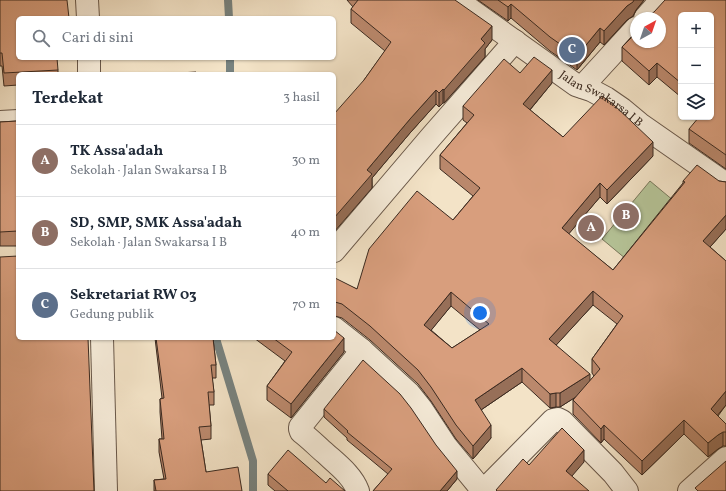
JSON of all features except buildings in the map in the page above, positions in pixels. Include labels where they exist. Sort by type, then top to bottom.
[{"type":"street","points":[[87,0],[88,16]]},
{"type":"street","name":"Jalan Swakarsa I B","points":[[457,0],[576,85],[591,90],[606,98],[640,124],[726,184]]},
{"type":"street","points":[[650,12],[661,0]]},
{"type":"street","points":[[582,87],[630,35]]},
{"type":"street","points":[[336,249],[515,41]]},
{"type":"street","points":[[89,60],[89,72]]},
{"type":"street","points":[[0,122],[16,121]]},
{"type":"street","points":[[336,330],[362,350],[409,393],[421,408],[446,446],[483,491],[553,420],[558,419],[562,421],[613,473],[627,491]]},
{"type":"street","points":[[102,340],[106,491]]},
{"type":"street","points":[[358,491],[346,472],[301,432],[300,427],[362,350]]},
{"type":"street","points":[[689,491],[726,458]]},
{"type":"green space","points":[[650,181],[674,201],[626,259],[602,239]]},
{"type":"waterway","points":[[228,0],[229,16]]},
{"type":"waterway","points":[[230,60],[230,72]]},
{"type":"waterway","points":[[217,340],[253,461],[253,491]]},
{"type":"place","name":"Sekretariat RW 03","points":[[572,50]]},
{"type":"place","name":"SD, SMP, SMK Assa'adah","points":[[626,216]]},
{"type":"place","name":"TK Assa'adah","points":[[591,228]]}]
